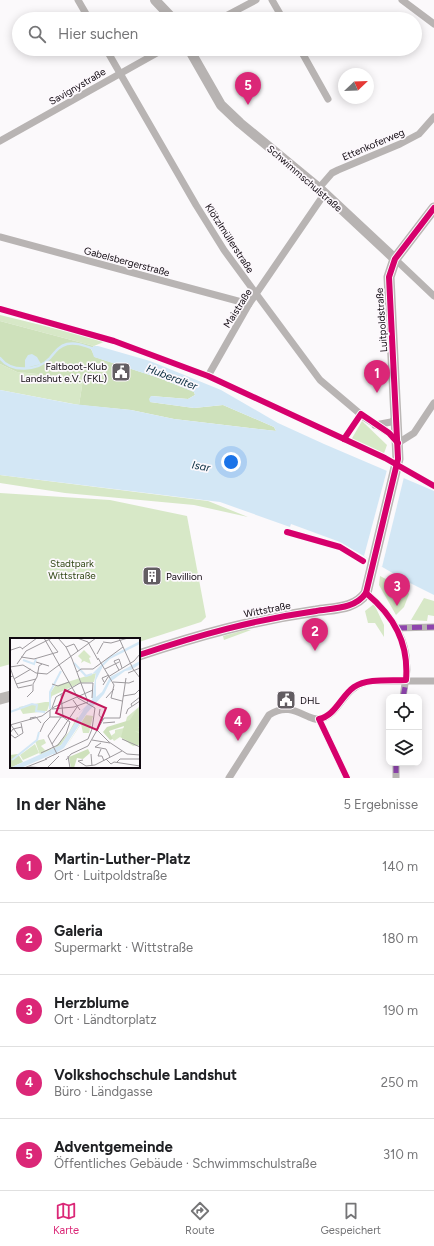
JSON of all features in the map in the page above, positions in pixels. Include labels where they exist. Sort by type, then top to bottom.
[{"type":"main road","name":"Luitpoldstraße","points":[[366,593],[396,474],[398,443],[397,418],[388,283],[395,259],[434,208]]},
{"type":"main road","name":"Wittstraße","points":[[140,655],[225,628],[282,615],[348,606],[360,600],[366,593]]},
{"type":"main road","points":[[0,699],[10,696]]},
{"type":"street","points":[[78,0],[85,12]]},
{"type":"street","points":[[154,0],[166,12]]},
{"type":"street","points":[[233,12],[256,0]]},
{"type":"street","points":[[272,0],[279,12]]},
{"type":"street","points":[[402,0],[418,12]]},
{"type":"street","points":[[422,15],[434,24]]},
{"type":"street","name":"Klötzlmüllerstraße","points":[[110,56],[196,205],[224,250],[320,380],[365,418],[389,433],[398,443]]},
{"type":"street","name":"Savignystraße","points":[[0,141],[151,56]]},
{"type":"street","name":"Schwimmschulstraße","points":[[193,56],[220,105],[238,122],[322,190],[434,296]]},
{"type":"street","points":[[304,56],[328,99]]},
{"type":"street","name":"Ettenkoferweg","points":[[322,190],[332,173],[400,144],[419,134],[434,117]]},
{"type":"street","name":"Maistraße","points":[[208,376],[249,304],[257,295],[322,190]]},
{"type":"street","name":"Gabelsbergerstraße","points":[[0,237],[249,304]]},
{"type":"street","points":[[398,443],[414,432],[434,403]]},
{"type":"street","points":[[375,425],[391,422],[397,418]]},
{"type":"street","points":[[366,593],[374,599],[397,628],[406,656],[406,680],[404,694]]},
{"type":"street","points":[[397,628],[434,627]]},
{"type":"street","points":[[375,681],[434,681]]},
{"type":"street","points":[[319,719],[331,712],[354,687],[367,682]]},
{"type":"street","points":[[229,778],[237,768],[265,719],[272,713],[281,710],[294,710],[319,719],[347,778]]},
{"type":"street","points":[[396,766],[396,778]]},
{"type":"green space","points":[[0,315],[106,341],[94,346],[0,321]]},
{"type":"green space","points":[[0,321],[94,346],[91,349],[95,357],[162,379],[194,392],[195,395],[188,399],[151,396],[150,402],[194,408],[223,405],[274,427],[276,431],[174,419],[131,410],[79,405],[84,373],[70,381],[54,382],[37,374],[17,372],[0,364]]},
{"type":"green space","points":[[0,364],[17,372],[37,374],[54,382],[84,373],[79,405],[0,390]]},
{"type":"green space","points":[[362,421],[387,445],[383,456],[351,440]]},
{"type":"green space","points":[[0,475],[208,501],[248,517],[194,505],[65,493],[0,483]]},
{"type":"green space","name":"Stadtpark Wittstraße","points":[[0,493],[110,500],[187,516],[206,617],[201,622],[140,642],[140,638],[10,638],[10,664],[0,667]]},
{"type":"green space","points":[[380,576],[407,590],[409,594],[404,607],[396,615],[379,585]]},
{"type":"green space","points":[[424,598],[434,601],[434,616],[428,615],[427,621],[411,620]]},
{"type":"green space","points":[[374,604],[384,625],[384,637],[375,623],[368,623],[365,611]]},
{"type":"green space","points":[[245,630],[251,630],[224,640],[223,636]]},
{"type":"water","name":"Isar","points":[[94,346],[150,361],[221,390],[278,423],[434,491],[434,595],[406,581],[340,542],[291,524],[290,527],[220,502],[0,475],[0,390],[73,404],[131,410],[174,419],[276,431],[274,427],[223,405],[194,408],[150,402],[149,399],[151,396],[188,399],[195,395],[194,392],[162,379],[94,357],[91,348]]},
{"type":"water","points":[[32,354],[37,357],[41,364],[25,368],[25,360],[28,355]]},
{"type":"pier","points":[[387,470],[404,477],[382,567],[364,556]]},
{"type":"waterway","name":"Huberalter","points":[[0,358],[5,363],[17,368],[32,368],[45,362],[55,351],[67,344],[78,344],[94,349]]},
{"type":"marked path","points":[[397,628],[434,627]]},
{"type":"marked path","points":[[404,694],[407,677]]},
{"type":"marked path","points":[[396,766],[396,778]]},
{"type":"cycle path","points":[[140,655],[183,641],[248,624],[344,607],[356,602],[366,593],[398,459],[389,277],[395,259],[434,208]]},
{"type":"cycle path","points":[[0,309],[114,341],[208,376],[385,458],[434,486]]},
{"type":"cycle path","points":[[344,439],[361,414],[389,433],[398,443]]},
{"type":"cycle path","points":[[287,532],[340,547],[363,561]]},
{"type":"cycle path","points":[[347,778],[319,719],[325,717],[334,710],[349,691],[360,684],[379,680],[406,680],[405,654],[398,631],[384,611],[366,593]]},
{"type":"place","name":"Adventgemeinde","points":[[248,105]]},
{"type":"place","name":"Faltboot-Klub Landshut e.V. (FKL)","points":[[121,372]]},
{"type":"place","name":"Martin-Luther-Platz","points":[[377,393]]},
{"type":"place","name":"Pavillion","points":[[152,576]]},
{"type":"place","name":"Herzblume","points":[[397,606]]},
{"type":"place","name":"Galeria","points":[[315,651]]},
{"type":"place","name":"DHL","points":[[286,700]]},
{"type":"place","name":"Volkshochschule Landshut","points":[[238,741]]}]
